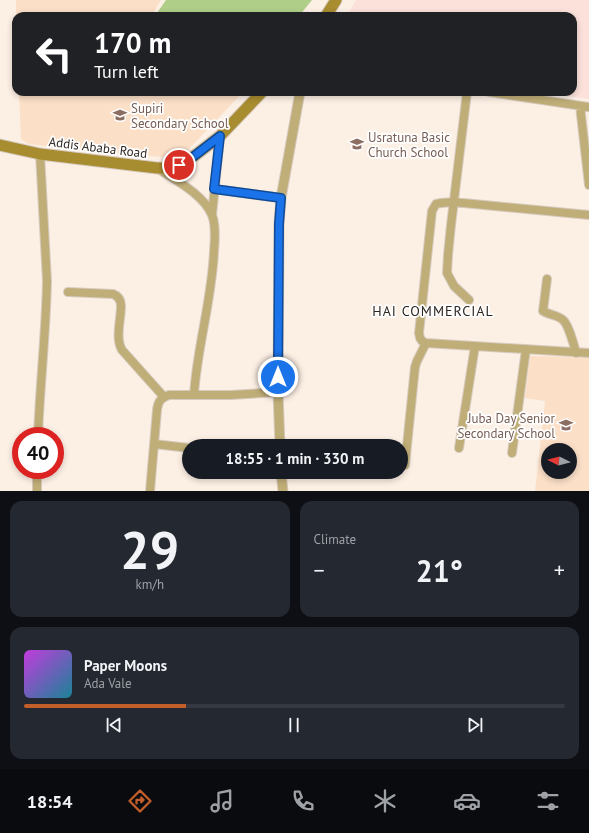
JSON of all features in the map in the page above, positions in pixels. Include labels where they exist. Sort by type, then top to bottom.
[{"type":"main road","points":[[328,12],[336,0]]},
{"type":"main road","name":"Addis Ababa Road","points":[[0,145],[40,154],[167,168],[179,165],[189,160],[220,136],[258,96]]},
{"type":"street","points":[[280,439],[278,392],[279,224],[281,198],[299,96]]},
{"type":"street","points":[[467,96],[447,273],[454,286],[469,300]]},
{"type":"street","points":[[515,96],[589,107]]},
{"type":"street","points":[[580,106],[589,185]]},
{"type":"street","points":[[194,395],[197,368],[214,268],[214,228],[212,215],[220,136]]},
{"type":"street","points":[[38,427],[46,300],[40,154]]},
{"type":"street","points":[[157,168],[196,195],[205,204],[212,215]]},
{"type":"street","points":[[214,189],[281,198]]},
{"type":"street","points":[[589,215],[454,202],[436,204],[432,211],[419,333],[422,341],[426,343],[589,353]]},
{"type":"street","points":[[547,279],[543,311],[562,319],[565,322],[576,353]]},
{"type":"street","points":[[68,292],[113,294],[118,298],[121,302],[120,347],[164,397]]},
{"type":"street","points":[[408,439],[415,367],[426,343]]},
{"type":"street","points":[[459,448],[475,346]]},
{"type":"street","points":[[512,454],[526,349]]},
{"type":"street","points":[[150,491],[157,405],[159,400],[169,395],[256,394],[278,392]]},
{"type":"street","points":[[154,444],[182,447]]},
{"type":"street","points":[[37,479],[37,491]]},
{"type":"street","points":[[282,479],[283,491]]},
{"type":"shaded area","points":[[16,0],[161,0],[154,12],[16,12]]},
{"type":"shaded area","points":[[356,0],[589,0],[589,99],[566,96],[577,96],[577,12],[349,12]]},
{"type":"shaded area","name":"Supiri Secondary School","points":[[19,96],[239,96],[184,154],[165,157],[134,155],[28,144],[21,139]]},
{"type":"shaded area","name":"Juba Day Senior Secondary School","points":[[530,356],[589,357],[589,491],[535,491],[545,401],[525,398]]},
{"type":"green space","points":[[166,0],[312,0],[302,12],[158,12]]},
{"type":"place","name":"Supiri Secondary School","points":[[120,115]]},
{"type":"place","name":"Usratuna Basic Church School","points":[[357,144]]},
{"type":"place","name":"Juba Day Senior Secondary School","points":[[566,425]]},
{"type":"district","name":"HAI COMMERCIAL","points":[[433,311]]},
{"type":"route","points":[[179,165],[189,160],[220,136],[214,189],[281,198],[279,224],[278,377]]}]
